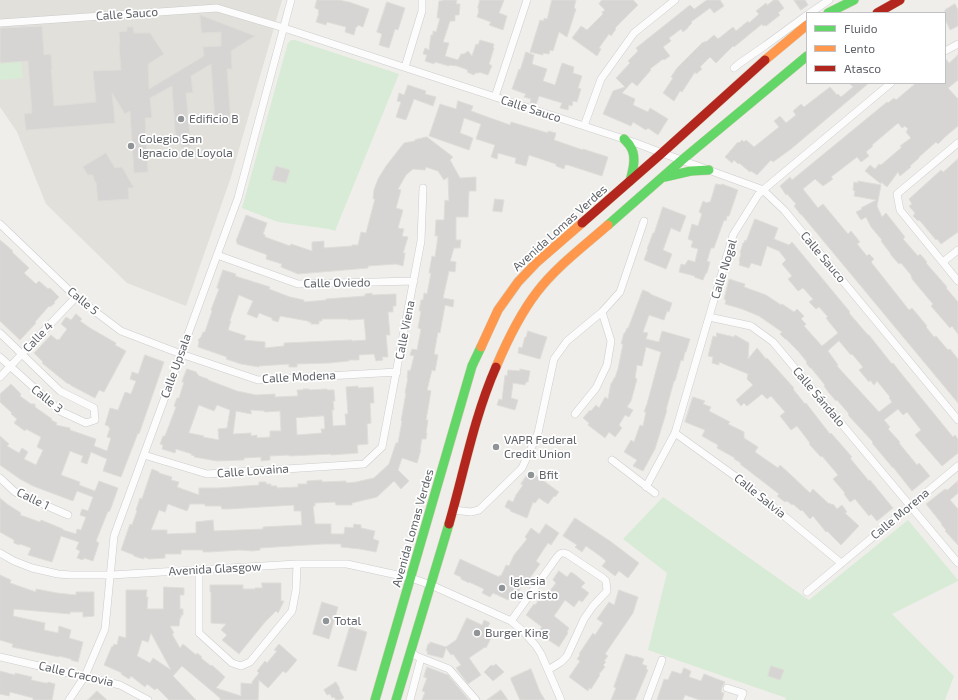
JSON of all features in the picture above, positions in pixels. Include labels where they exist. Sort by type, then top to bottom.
[{"type":"main road","points":[[830,12],[854,0]]},
{"type":"main road","points":[[879,12],[900,0]]},
{"type":"main road","name":"Avenida Lomas Verdes","points":[[375,700],[472,366],[498,310],[518,282],[538,262],[662,153],[754,69],[806,26]]},
{"type":"main road","points":[[396,700],[454,510],[479,410],[488,384],[505,345],[520,318],[537,292],[556,271],[662,177],[806,57]]},
{"type":"main road","points":[[624,139],[632,147],[634,156],[634,168],[630,181]]},
{"type":"main road","points":[[662,177],[691,171],[709,170]]},
{"type":"street","name":"Calle Upsala","points":[[69,700],[85,676],[105,629],[114,536],[238,198],[291,0]]},
{"type":"street","points":[[405,67],[422,11],[422,0]]},
{"type":"street","points":[[495,97],[527,0]]},
{"type":"street","points":[[584,126],[602,79],[634,33],[675,0]]},
{"type":"street","points":[[811,12],[829,0]]},
{"type":"street","name":"Calle Sauco","points":[[0,23],[216,8],[284,28],[624,139],[763,190],[784,210],[958,420]]},
{"type":"street","points":[[734,68],[806,16]]},
{"type":"street","points":[[946,50],[958,44]]},
{"type":"street","name":"Calle Nogal","points":[[646,487],[675,433],[733,236],[758,195],[763,190],[890,84]]},
{"type":"street","points":[[958,143],[897,194],[900,210],[958,281]]},
{"type":"street","name":"Calle Viena","points":[[365,464],[382,447],[421,241],[423,188]]},
{"type":"street","points":[[454,510],[471,512],[478,510],[522,468],[538,433],[554,359],[567,341],[602,312],[620,292],[644,221]]},
{"type":"street","name":"Calle 5","points":[[0,224],[76,297],[121,331],[181,354]]},
{"type":"street","points":[[943,262],[958,250]]},
{"type":"street","name":"Calle Oviedo","points":[[217,254],[298,284],[414,281]]},
{"type":"street","name":"Calle 4","points":[[0,377],[76,297]]},
{"type":"street","points":[[575,414],[596,388],[607,365],[611,340],[602,312]]},
{"type":"street","name":"Calle Sándalo","points":[[709,317],[751,326],[773,342],[958,563]]},
{"type":"street","points":[[0,334],[22,354]]},
{"type":"street","name":"Calle 3","points":[[0,358],[60,411],[86,423],[95,420],[94,408],[60,391],[22,354]]},
{"type":"street","name":"Calle Modena","points":[[181,354],[258,380],[397,372]]},
{"type":"street","name":"Calle Salvia","points":[[675,433],[743,482],[842,563]]},
{"type":"street","name":"Calle Lovaina","points":[[144,455],[206,474],[365,464]]},
{"type":"street","points":[[612,460],[655,493]]},
{"type":"street","name":"Calle Morena","points":[[807,592],[958,466]]},
{"type":"street","name":"Calle 1","points":[[0,478],[15,492],[68,515]]},
{"type":"street","name":"Avenida Glasgow","points":[[0,553],[14,561],[32,568],[71,575],[110,575],[297,564],[347,564],[411,578],[431,585],[511,621],[523,631],[536,646],[561,700]]},
{"type":"street","points":[[511,621],[560,553],[567,554],[606,581],[607,591],[593,606],[584,619],[567,656],[561,662],[548,670]]},
{"type":"street","points":[[199,570],[199,633],[232,663],[242,666],[250,662],[292,611],[296,590],[297,564]]},
{"type":"street","points":[[411,652],[416,656],[449,669],[476,700]]},
{"type":"street","name":"Calle Cracovia","points":[[0,657],[120,685],[148,700]]},
{"type":"street","points":[[410,700],[421,658]]},
{"type":"street","points":[[647,700],[662,660]]},
{"type":"street","points":[[727,688],[743,693],[740,700]]},
{"type":"shaded area","name":"Colegio San Ignacio de Loyola","points":[[0,0],[282,0],[231,177],[186,306],[127,283],[46,204],[17,132],[0,107]]},
{"type":"green space","points":[[291,40],[295,40],[399,74],[335,231],[278,222],[242,208],[288,43]],"holes":[[[276,166],[289,170],[286,183],[272,180]]]},
{"type":"green space","points":[[21,61],[23,78],[0,80],[0,63]]},
{"type":"green space","points":[[663,497],[809,600],[908,520],[958,580],[892,614],[954,676],[945,700],[785,700],[786,698],[648,650],[667,573],[623,539]]},
{"type":"building","points":[[317,0],[339,0],[369,9],[363,27],[358,25],[354,35],[345,32],[346,27],[327,22],[326,25],[316,22],[319,13],[319,10],[315,8]]},
{"type":"building","points":[[457,0],[456,4],[460,4],[459,15],[455,15],[455,21],[450,21],[443,42],[449,43],[445,56],[458,60],[461,54],[468,51],[472,56],[476,44],[478,45],[480,40],[494,44],[489,64],[492,66],[488,75],[479,72],[475,73],[474,75],[467,72],[468,70],[457,66],[449,66],[435,62],[434,64],[425,61],[427,55],[423,54],[425,48],[429,50],[431,35],[433,35],[433,31],[436,32],[440,18],[437,18],[439,1]]},
{"type":"building","points":[[480,0],[504,0],[499,13],[507,16],[503,30],[489,25],[491,22],[477,17]]},
{"type":"building","points":[[552,0],[576,0],[574,8],[576,9],[567,37],[559,32],[553,51],[550,50],[549,54],[543,53],[543,55],[530,52],[540,20],[544,21],[544,18],[547,19]]},
{"type":"building","points":[[602,0],[633,0],[638,5],[615,28],[616,29],[611,36],[609,34],[599,48],[601,49],[597,56],[572,38],[581,26],[587,30],[603,14],[602,12],[605,10],[599,4]]},
{"type":"building","points":[[707,0],[720,0],[724,6],[714,13],[710,8],[691,22],[692,23],[688,28],[683,32],[681,29],[669,38],[671,41],[663,47],[670,56],[664,60],[663,59],[650,69],[651,70],[637,86],[632,82],[622,93],[635,99],[633,105],[648,112],[650,108],[668,119],[658,135],[648,128],[646,130],[633,122],[631,126],[603,114],[613,91],[625,87],[616,78],[630,63],[628,61],[638,51],[636,48],[690,5],[694,9]]},
{"type":"building","points":[[774,0],[778,0],[784,8],[778,13],[780,15],[766,26],[763,26],[762,24],[734,47],[733,46],[716,63],[710,57],[700,67],[702,69],[696,74],[695,72],[682,92],[680,91],[674,101],[663,93],[673,78],[671,77],[677,68],[703,42],[706,42],[714,35],[718,39],[733,27],[736,31],[748,21],[749,23],[759,14],[756,11],[766,3],[767,5]]},
{"type":"building","points":[[794,0],[805,0],[808,5],[801,10]]},
{"type":"building","points":[[387,2],[405,8],[398,30],[395,29],[389,48],[379,45],[382,34],[377,32]]},
{"type":"building","points":[[955,4],[958,10],[958,26],[950,30],[946,21],[945,10]]},
{"type":"building","points":[[200,15],[255,36],[231,51],[232,69],[227,69],[231,124],[221,125],[220,120],[215,120],[211,64],[191,76],[193,93],[186,93],[191,147],[181,147],[181,144],[176,144],[172,86],[150,98],[152,118],[145,118],[148,172],[134,173],[130,111],[125,114],[112,93],[115,123],[26,130],[24,114],[32,113],[28,61],[0,63],[0,28],[42,26],[44,55],[51,54],[54,106],[96,102],[93,71],[121,70],[119,32],[127,31],[127,27],[133,27],[134,33],[150,33],[164,54],[148,64],[149,89],[204,56],[203,47],[221,46],[221,32],[202,33]]},
{"type":"building","points":[[526,52],[534,55],[532,64],[547,69],[543,81],[555,85],[562,63],[574,67],[573,73],[582,76],[578,88],[581,89],[577,102],[573,101],[572,106],[569,105],[568,110],[560,108],[562,103],[539,96],[536,105],[530,103],[531,99],[524,97],[526,94],[512,89]]},
{"type":"building","points":[[958,55],[958,80],[948,88],[958,99],[958,126],[938,144],[936,142],[900,176],[898,172],[887,187],[881,182],[881,184],[865,171],[870,165],[875,169],[879,164],[881,165],[902,147],[900,146],[911,138],[906,132],[908,129],[905,126],[902,128],[898,123],[872,145],[873,146],[866,152],[869,156],[861,162],[857,157],[831,177],[833,179],[823,186],[815,179],[803,189],[818,208],[823,204],[848,234],[851,231],[860,242],[857,244],[867,256],[869,254],[874,259],[871,262],[909,310],[912,308],[934,337],[936,336],[958,359],[958,403],[801,215],[794,206],[796,204],[787,194],[786,195],[780,186],[790,177],[792,180],[887,102],[888,103],[894,98],[896,100],[915,84],[946,84],[946,59],[949,63]]},
{"type":"building","points":[[850,84],[868,84],[791,149],[773,162],[771,160],[757,175],[751,171],[750,172],[734,160],[732,163],[725,157],[738,142],[739,143],[742,140],[744,142],[746,140],[754,147],[779,127],[774,121],[780,116],[786,123],[796,115],[793,111],[801,104],[804,107],[830,87],[837,95],[838,94],[841,97],[853,87]]},
{"type":"building","points":[[408,85],[426,91],[425,94],[436,97],[433,106],[414,99],[406,120],[396,117],[401,102],[397,101],[399,93],[404,95]]},
{"type":"building","points":[[458,101],[473,106],[471,111],[510,125],[511,122],[548,133],[548,131],[556,133],[554,140],[608,157],[602,176],[568,165],[565,165],[564,169],[556,166],[556,164],[529,155],[526,166],[515,163],[516,158],[498,153],[497,159],[491,157],[495,145],[476,139],[481,124],[464,118],[460,133],[473,138],[469,150],[429,136],[440,104],[456,109]]},
{"type":"building","points":[[427,137],[453,157],[450,160],[460,178],[476,177],[476,191],[469,191],[468,217],[456,217],[456,240],[461,240],[460,248],[454,248],[450,261],[456,262],[455,272],[449,271],[443,298],[454,300],[453,307],[445,305],[440,333],[438,332],[434,354],[438,355],[435,371],[432,370],[427,390],[431,391],[426,420],[428,420],[426,439],[422,439],[421,450],[417,463],[402,458],[398,470],[409,481],[401,489],[394,481],[377,497],[352,503],[352,505],[336,505],[335,502],[315,503],[315,506],[313,506],[315,524],[331,524],[331,534],[344,534],[345,527],[353,528],[354,524],[361,525],[361,528],[375,531],[373,539],[379,541],[376,552],[341,547],[341,544],[323,544],[260,548],[260,550],[253,551],[239,550],[203,552],[203,550],[181,550],[181,554],[165,554],[165,558],[149,559],[144,557],[144,559],[121,550],[130,524],[132,525],[140,498],[142,499],[152,469],[172,477],[171,480],[179,482],[177,487],[199,495],[199,488],[259,485],[259,482],[266,482],[266,484],[271,484],[271,486],[277,486],[277,488],[298,487],[298,484],[307,484],[307,481],[322,480],[322,482],[356,482],[374,478],[389,464],[396,443],[398,443],[408,370],[410,371],[414,356],[410,355],[412,349],[417,350],[421,329],[418,328],[421,300],[423,300],[424,293],[427,294],[431,273],[429,273],[432,256],[435,257],[438,236],[435,236],[436,220],[444,220],[445,200],[449,201],[448,177],[444,180],[438,171],[426,167],[425,170],[413,169],[406,175],[398,189],[401,190],[396,208],[403,210],[398,228],[404,229],[402,236],[408,237],[403,253],[405,253],[403,266],[396,264],[368,266],[368,268],[298,274],[281,267],[282,264],[266,259],[267,255],[237,244],[236,241],[246,215],[267,223],[263,234],[265,237],[290,246],[291,244],[312,251],[312,242],[324,241],[324,248],[358,245],[361,232],[366,233],[375,199],[373,199],[374,190],[378,179],[404,143]],"holes":[[[168,504],[187,511],[190,504],[221,506],[222,509],[294,505],[294,511],[301,511],[302,525],[263,527],[263,529],[214,531],[213,520],[196,522],[196,533],[167,534],[167,530],[151,530],[159,510],[165,512]]]},
{"type":"building","points":[[106,153],[115,168],[122,167],[134,188],[128,188],[129,199],[98,201],[96,182],[93,175],[88,175],[83,167]]},
{"type":"building","points":[[958,159],[958,232],[941,244],[919,220],[918,221],[913,216],[915,213],[909,206],[912,204],[909,199],[941,170],[943,172]]},
{"type":"building","points":[[276,166],[290,170],[286,183],[272,180]]},
{"type":"building","points":[[858,181],[881,185],[877,206],[882,217],[886,213],[905,237],[903,239],[918,256],[920,254],[927,262],[926,263],[958,302],[958,334],[952,326],[950,328],[931,306],[933,304],[901,263],[899,264],[890,254],[881,241],[882,240],[871,227],[866,217],[861,220],[856,212],[876,200],[854,196],[854,182],[858,183]]},
{"type":"building","points":[[716,184],[722,184],[738,190],[729,216],[727,216],[726,221],[724,220],[714,248],[711,248],[707,261],[710,262],[703,280],[694,277],[695,276],[679,272],[681,264],[685,265],[688,260],[695,262],[698,249],[691,247],[693,241],[688,239],[692,224],[698,226],[702,214],[699,212],[703,201],[707,203],[710,202]]},
{"type":"building","points":[[495,199],[504,200],[502,212],[493,211]]},
{"type":"building","points":[[663,207],[686,216],[680,232],[671,228],[663,250],[672,254],[666,269],[644,260]]},
{"type":"building","points":[[755,219],[778,228],[774,239],[789,245],[792,242],[850,312],[849,313],[892,364],[893,363],[953,437],[955,435],[958,439],[958,453],[942,466],[915,435],[921,430],[907,412],[903,415],[898,409],[884,420],[890,427],[888,429],[917,465],[919,463],[930,476],[912,491],[872,443],[873,442],[848,415],[849,414],[837,400],[836,401],[829,393],[824,386],[825,385],[798,351],[780,334],[782,332],[759,316],[725,304],[726,300],[724,299],[729,279],[745,284],[744,287],[766,295],[794,312],[797,309],[804,316],[801,319],[806,324],[804,326],[822,346],[838,333],[826,318],[828,317],[819,307],[816,309],[809,302],[813,299],[803,288],[798,291],[788,279],[792,276],[782,264],[786,260],[779,251],[767,246],[761,266],[751,263],[749,268],[739,265],[740,253],[743,243],[745,240],[746,241]],"holes":[[[839,341],[851,355],[852,354],[863,367],[859,370],[869,382],[870,380],[874,385],[877,381],[890,397],[889,398],[892,402],[879,412],[837,366],[838,365],[828,351]]]},
{"type":"building","points":[[0,240],[29,268],[24,273],[36,284],[39,281],[48,289],[50,288],[59,297],[54,302],[55,303],[50,307],[49,306],[20,340],[0,321]]},
{"type":"building","points":[[223,270],[236,274],[235,276],[270,287],[269,289],[290,297],[304,300],[304,302],[365,296],[365,294],[372,293],[372,295],[396,294],[396,306],[393,306],[393,312],[388,312],[390,335],[386,335],[388,357],[382,357],[383,360],[376,361],[374,354],[359,355],[359,360],[297,364],[297,367],[289,367],[289,364],[259,367],[241,364],[226,359],[227,357],[198,347],[198,340],[203,332],[205,332],[212,311],[211,310],[219,289],[217,288]],"holes":[[[239,295],[253,301],[247,314],[257,318],[259,313],[278,322],[280,316],[308,321],[311,322],[311,324],[319,324],[319,321],[322,321],[322,319],[364,319],[366,340],[284,343],[284,346],[265,348],[265,342],[244,340],[246,336],[228,330]]]},
{"type":"building","points":[[643,290],[672,303],[664,320],[649,315],[643,332],[648,333],[646,339],[659,342],[662,331],[690,339],[683,361],[681,360],[674,381],[655,449],[643,471],[633,466],[637,460],[624,452],[631,440],[634,442],[640,425],[643,426],[646,412],[644,412],[661,352],[646,347],[642,366],[637,365],[635,378],[637,379],[631,401],[627,407],[633,410],[629,417],[625,415],[619,425],[622,428],[615,437],[609,432],[605,438],[588,425],[589,423],[583,418],[596,405],[599,408],[605,397],[608,399],[611,383],[615,378],[618,369],[624,333],[628,328]]},
{"type":"building","points":[[76,314],[82,319],[80,321],[116,343],[115,345],[126,351],[104,392],[99,390],[95,398],[68,384],[42,363],[43,362],[34,353],[51,335],[59,340],[67,329],[61,324],[66,317],[71,320]]},
{"type":"building","points":[[528,331],[547,337],[540,359],[518,353],[519,347],[522,348]]},
{"type":"building","points":[[717,333],[734,337],[735,335],[749,343],[748,359],[757,348],[794,388],[793,389],[805,404],[806,403],[830,434],[831,433],[852,457],[850,458],[893,508],[877,521],[871,514],[869,516],[855,499],[850,502],[844,494],[845,493],[833,479],[838,475],[822,456],[821,457],[809,444],[810,443],[797,426],[791,430],[780,416],[785,412],[771,396],[767,399],[762,394],[747,406],[744,403],[741,406],[736,400],[753,385],[747,379],[748,374],[719,362],[719,365],[712,363],[713,357],[708,356],[713,336],[716,337]]},
{"type":"building","points":[[145,355],[164,362],[139,434],[138,433],[121,477],[103,471],[107,459],[91,452],[87,464],[81,462],[83,456],[70,451],[61,475],[80,482],[79,485],[95,491],[99,481],[118,488],[111,508],[109,512],[108,511],[96,541],[99,543],[93,561],[84,558],[83,560],[77,558],[80,551],[76,549],[79,542],[61,536],[52,562],[28,555],[31,548],[14,543],[14,540],[0,532],[0,498],[21,513],[20,515],[40,522],[41,520],[76,534],[77,529],[81,530],[86,517],[80,515],[82,509],[88,511],[93,497],[77,491],[73,501],[33,486],[0,465],[0,436],[9,444],[7,446],[19,453],[22,448],[28,452],[24,459],[36,465],[43,450],[37,447],[41,437],[26,429],[25,431],[14,423],[17,419],[0,402],[0,394],[11,384],[21,394],[20,396],[31,404],[35,404],[35,407],[57,423],[56,425],[70,428],[70,430],[96,439],[94,446],[107,451],[111,438],[107,437],[110,428],[108,427],[109,426],[105,425],[110,408],[118,410],[125,392],[131,394],[136,381],[130,379],[132,372],[138,374]]},
{"type":"building","points":[[187,369],[196,372],[199,376],[208,380],[237,391],[256,395],[275,394],[275,397],[298,396],[297,390],[303,389],[334,390],[335,401],[333,401],[334,410],[332,410],[333,426],[346,425],[345,414],[348,414],[346,387],[373,387],[374,403],[370,403],[371,423],[367,424],[368,444],[357,445],[358,453],[270,456],[270,460],[261,461],[261,457],[244,458],[244,460],[217,461],[194,457],[195,456],[191,455],[192,454],[176,449],[175,453],[162,449],[163,445],[160,444],[163,436],[165,436],[176,407],[174,406],[177,398],[179,398],[184,382],[182,382]],"holes":[[[199,405],[214,411],[217,405],[230,410],[227,428],[218,429],[219,440],[189,433]],[[251,410],[265,412],[280,411],[281,431],[270,431],[270,437],[257,438],[257,435],[251,436],[251,433],[233,434],[236,411],[251,414]],[[324,416],[325,429],[321,429],[322,433],[297,435],[296,418]]]},
{"type":"building","points":[[520,369],[530,371],[528,382],[526,382],[525,385],[513,383],[511,398],[518,400],[515,410],[497,405],[499,399],[502,400],[505,375],[507,376],[508,370],[520,371]]},
{"type":"building","points":[[693,397],[705,401],[703,404],[711,407],[709,411],[730,422],[728,424],[744,432],[744,438],[758,447],[755,452],[778,468],[780,465],[810,493],[813,489],[829,504],[833,504],[837,509],[842,505],[847,512],[845,513],[859,526],[841,545],[827,531],[826,532],[813,516],[810,519],[802,510],[801,511],[793,504],[792,505],[787,501],[785,502],[777,496],[779,494],[740,464],[741,463],[734,459],[735,458],[717,448],[718,445],[702,436],[705,430],[685,422]]},
{"type":"building","points":[[530,471],[559,492],[548,504],[539,498],[535,503],[533,502],[527,518],[510,511],[511,510],[505,507],[508,500],[513,502],[523,485],[521,484]]},
{"type":"building","points":[[958,481],[958,493],[950,500],[958,509],[958,545],[945,531],[946,530],[942,524],[926,504]]},
{"type":"building","points":[[575,518],[610,541],[639,563],[628,578],[619,571],[615,576],[602,566],[606,561],[600,556],[586,546],[582,552],[575,547],[577,545],[563,536]]},
{"type":"building","points":[[546,524],[559,533],[551,545],[548,543],[536,561],[540,564],[527,582],[524,580],[518,593],[513,591],[508,600],[493,593],[490,597],[482,593],[484,589],[461,579],[461,577],[454,574],[460,559],[499,577],[500,575],[501,576],[506,565],[509,566],[514,555],[527,539],[525,537],[531,528],[539,534]]},
{"type":"building","points":[[559,571],[567,577],[571,572],[577,576],[585,583],[581,587],[589,593],[582,602],[579,600],[574,607],[565,600],[554,616],[569,628],[568,633],[559,647],[544,637],[545,636],[538,631],[542,627],[526,615],[534,604],[535,605],[542,596],[545,597],[556,583],[553,580]]},
{"type":"building","points":[[0,575],[11,580],[10,583],[36,592],[36,589],[76,595],[76,592],[94,592],[94,616],[83,617],[83,612],[70,612],[70,614],[14,609],[13,616],[45,623],[44,630],[58,633],[59,626],[71,630],[69,638],[83,642],[78,662],[59,656],[12,647],[13,644],[0,640]]},
{"type":"building","points":[[262,583],[281,583],[281,601],[284,601],[278,613],[276,611],[265,622],[239,654],[222,640],[227,635],[221,630],[226,624],[211,623],[210,585],[243,585],[243,589],[255,589],[262,588]]},
{"type":"building","points":[[164,587],[184,588],[184,595],[180,595],[180,609],[183,609],[183,615],[181,615],[179,626],[170,626],[174,633],[172,634],[180,648],[183,644],[196,655],[197,653],[225,677],[216,688],[241,696],[241,683],[252,684],[259,673],[257,671],[265,661],[267,663],[277,651],[274,650],[279,644],[297,660],[286,673],[283,671],[268,688],[259,680],[258,700],[220,700],[220,698],[182,666],[173,676],[196,700],[169,700],[157,688],[155,690],[147,684],[145,687],[131,676],[129,679],[121,674],[122,673],[104,665],[112,646],[113,647],[114,644],[117,645],[119,636],[126,638],[126,590],[147,590],[147,609],[163,609]],"holes":[[[151,633],[171,670],[153,658],[150,663],[137,656],[142,640],[148,642]]]},
{"type":"building","points":[[619,590],[638,597],[633,613],[605,654],[608,656],[604,661],[606,662],[603,665],[605,667],[599,674],[600,675],[591,689],[589,688],[588,691],[569,677],[580,661],[577,659],[580,655],[579,654],[593,633],[595,635],[603,623],[597,619],[609,602],[614,605]]},
{"type":"building","name":"Total","points":[[322,602],[338,607],[329,639],[313,634]]},
{"type":"building","points":[[467,618],[482,625],[484,620],[490,623],[487,628],[494,632],[486,648],[485,647],[469,658],[481,675],[468,684],[456,668],[461,665],[453,654],[451,655],[446,648],[443,658],[427,654],[428,651],[426,651],[430,642],[446,647],[456,640]]},
{"type":"building","points":[[350,627],[367,632],[356,671],[338,666]]},
{"type":"building","points":[[626,654],[644,659],[642,664],[647,666],[646,669],[648,670],[635,700],[611,700],[616,688],[614,687]]},
{"type":"building","points":[[496,664],[504,672],[493,681],[484,672],[491,665],[493,666]]},
{"type":"building","points":[[771,666],[784,670],[780,680],[768,676]]},
{"type":"building","points":[[427,667],[448,675],[469,700],[422,700],[425,692],[422,691],[427,678],[424,677]]},
{"type":"building","points":[[684,668],[691,671],[689,677],[701,681],[704,674],[725,682],[721,692],[724,693],[722,700],[700,700],[685,695],[683,700],[657,700],[664,679],[668,680],[672,671],[681,674]]},
{"type":"building","points":[[531,669],[540,692],[545,700],[520,700],[511,678]]},
{"type":"building","points":[[0,671],[32,677],[31,680],[55,684],[52,700],[33,700],[33,698],[10,692],[9,696],[0,694]]},
{"type":"building","points":[[336,682],[344,698],[340,700],[336,700],[334,697],[332,698],[330,694],[327,695],[324,690]]},
{"type":"building","points":[[501,690],[508,700],[487,700]]},
{"type":"building","points":[[97,691],[107,700],[88,700]]},
{"type":"traffic: fast","points":[[830,12],[854,0]]},
{"type":"traffic: fast","points":[[608,225],[682,160],[806,57]]},
{"type":"traffic: fast","points":[[624,139],[630,145],[634,159],[630,181]]},
{"type":"traffic: fast","points":[[665,177],[691,171],[709,170]]},
{"type":"traffic: fast","points":[[375,700],[472,366],[481,347]]},
{"type":"traffic: fast","points":[[396,700],[449,524]]},
{"type":"traffic: slow","points":[[765,60],[806,26]]},
{"type":"traffic: slow","points":[[481,347],[498,310],[518,282],[537,262],[582,223]]},
{"type":"traffic: slow","points":[[496,367],[514,328],[537,292],[561,265],[608,225]]},
{"type":"traffic: jam","points":[[879,12],[900,0]]},
{"type":"traffic: jam","points":[[582,223],[765,60]]},
{"type":"traffic: jam","points":[[449,524],[475,425],[496,367]]},
{"type":"place","name":"Edificio B","points":[[181,119]]},
{"type":"place","name":"Colegio San Ignacio de Loyola","points":[[131,146]]},
{"type":"place","name":"VAPR Federal Credit Union","points":[[496,447]]},
{"type":"place","name":"Bfit","points":[[531,475]]},
{"type":"place","name":"Iglesia de Cristo","points":[[502,588]]},
{"type":"place","name":"Total","points":[[326,621]]},
{"type":"place","name":"Burger King","points":[[477,633]]}]
